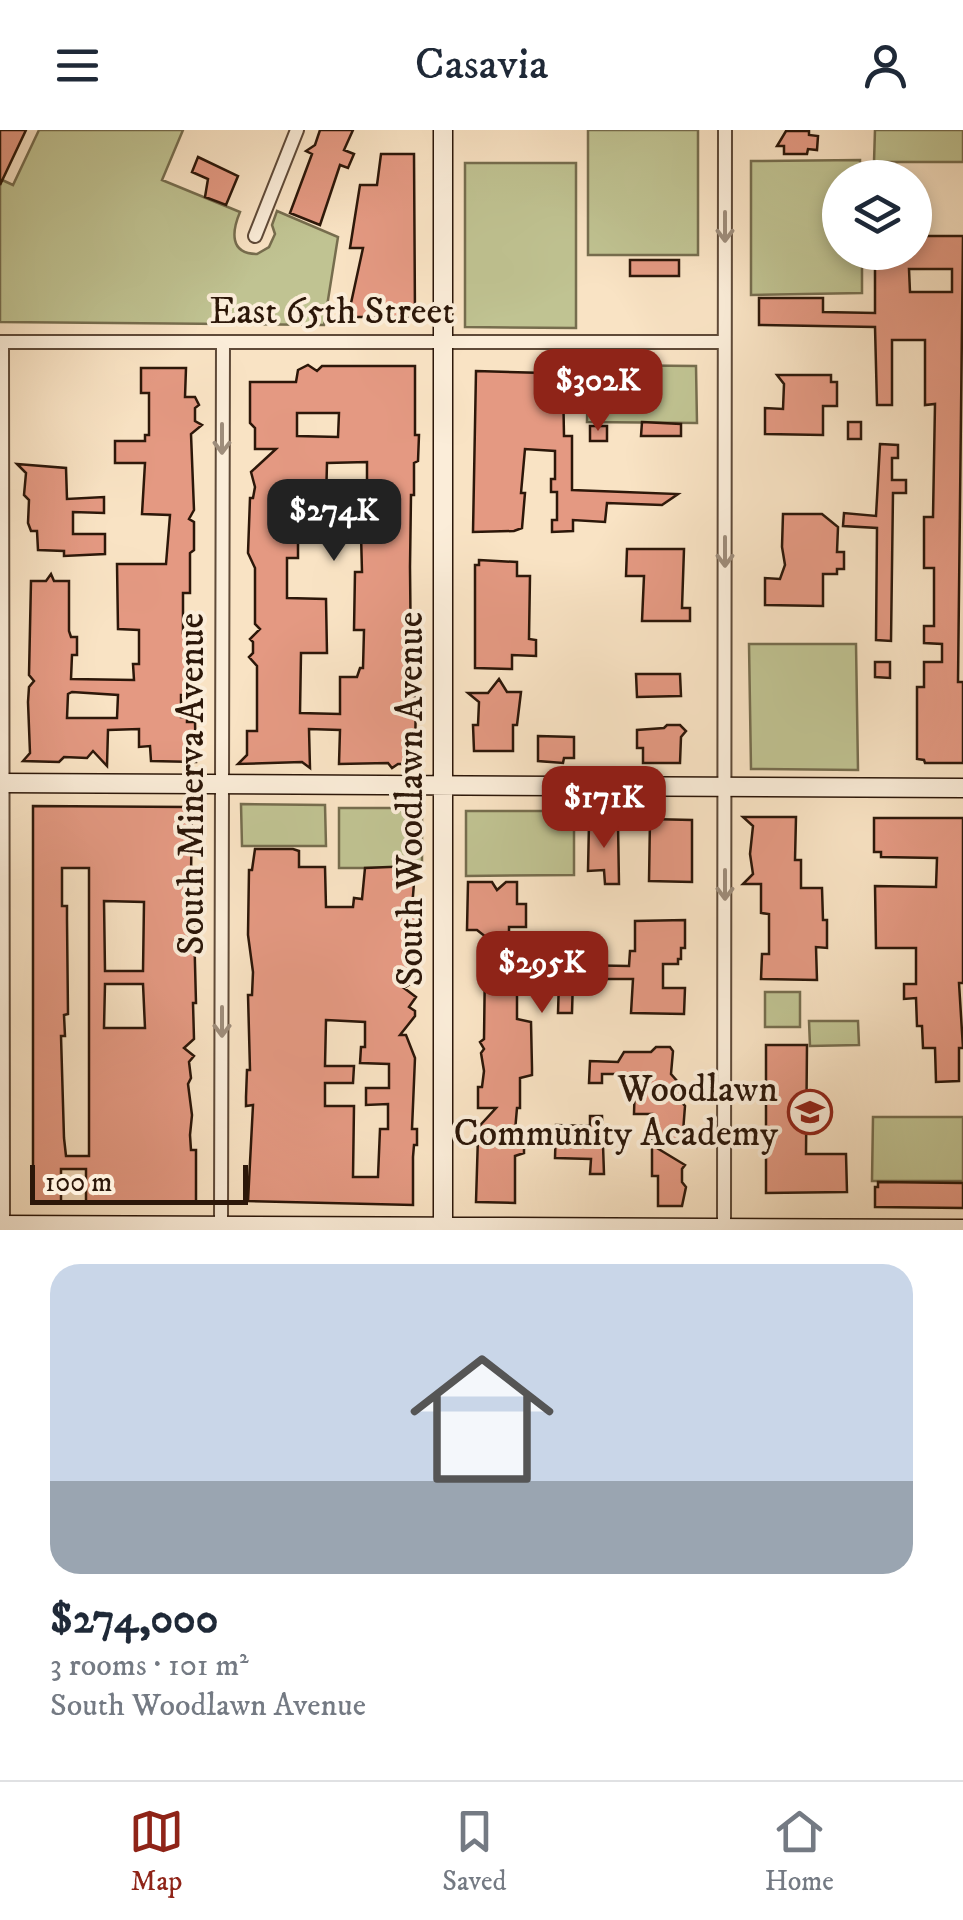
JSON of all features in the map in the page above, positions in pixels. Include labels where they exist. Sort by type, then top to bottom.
[{"type":"street","points":[[254,236],[296,130]]},
{"type":"street","name":"South Woodlawn Avenue","points":[[443,130],[443,1227]]},
{"type":"street","points":[[724,1228],[726,130]]},
{"type":"street","points":[[1,342],[1,1225],[963,1229]]},
{"type":"street","name":"East 65th Street","points":[[1,342],[724,342]]},
{"type":"street","name":"South Minerva Avenue","points":[[221,1226],[222,342]]},
{"type":"street","points":[[1,783],[963,788]]},
{"type":"green space","points":[[39,130],[183,130],[162,180],[240,212],[234,234],[241,250],[257,254],[269,247],[275,234],[272,225],[277,211],[338,237],[324,325],[0,322],[0,179],[13,185]]},
{"type":"green space","points":[[588,130],[698,130],[698,255],[588,255]]},
{"type":"green space","points":[[875,130],[963,130],[963,162],[874,160]]},
{"type":"green space","points":[[822,160],[822,270],[862,270],[862,293],[751,295],[751,161]]},
{"type":"green space","points":[[465,163],[576,163],[576,328],[465,327]]},
{"type":"green space","points":[[588,365],[696,366],[697,423],[587,422]]},
{"type":"green space","points":[[749,644],[856,644],[858,770],[751,769]]},
{"type":"green space","points":[[241,804],[325,805],[326,846],[242,846]]},
{"type":"green space","points":[[339,808],[422,808],[422,868],[339,868]]},
{"type":"green space","points":[[466,811],[574,811],[574,875],[466,876]]},
{"type":"green space","points":[[765,992],[800,992],[800,1027],[765,1027]]},
{"type":"green space","points":[[809,1021],[858,1021],[859,1045],[810,1046]]},
{"type":"green space","points":[[873,1117],[963,1117],[963,1181],[872,1181]]},
{"type":"building","points":[[0,130],[26,130],[0,185]]},
{"type":"building","points":[[320,130],[353,130],[344,150],[354,154],[348,168],[340,165],[320,225],[290,213],[312,154],[306,151],[315,145]]},
{"type":"building","points":[[786,131],[809,131],[809,135],[818,136],[817,150],[784,154],[784,146],[777,146]]},
{"type":"building","points":[[381,154],[414,154],[415,317],[348,317],[363,248],[350,248],[360,185],[377,185]]},
{"type":"building","points":[[198,157],[238,176],[226,205],[205,197],[208,179],[192,172]]},
{"type":"building","points":[[932,236],[963,236],[958,682],[963,682],[963,763],[925,763],[917,759],[917,687],[924,687],[924,662],[942,662],[942,644],[924,643],[924,626],[934,626],[934,568],[924,568],[924,517],[933,517],[935,404],[925,405],[925,340],[892,340],[892,405],[877,405],[875,327],[759,325],[759,298],[823,298],[823,312],[875,313],[875,270],[909,270],[910,292],[952,292],[952,269],[932,269]]},
{"type":"building","points":[[630,260],[679,260],[679,276],[630,276]]},
{"type":"building","points":[[308,365],[317,371],[322,366],[415,366],[415,435],[419,435],[411,495],[410,567],[411,666],[416,669],[410,674],[410,689],[416,699],[415,749],[410,748],[410,764],[392,768],[388,763],[339,764],[340,730],[309,729],[310,768],[302,762],[238,764],[247,755],[247,731],[257,731],[257,666],[249,657],[253,653],[250,639],[260,629],[255,624],[255,568],[248,553],[250,498],[255,487],[251,472],[276,449],[255,449],[255,428],[250,423],[250,382],[296,382],[298,370]],"holes":[[[297,413],[339,413],[338,437],[297,436]],[[367,462],[367,496],[374,496],[373,534],[361,534],[362,572],[355,572],[354,630],[364,630],[363,668],[357,677],[340,677],[340,714],[300,713],[301,653],[327,653],[326,599],[287,598],[287,558],[298,558],[298,532],[351,528],[350,501],[326,501],[327,463]]]},
{"type":"building","points":[[141,368],[186,368],[185,397],[195,397],[199,405],[195,408],[195,421],[202,425],[191,434],[194,510],[189,519],[194,522],[194,550],[190,553],[190,593],[183,593],[183,633],[189,633],[186,695],[181,695],[181,717],[195,722],[196,762],[151,761],[150,746],[139,747],[139,729],[108,730],[107,766],[93,751],[87,758],[64,757],[59,762],[23,761],[30,753],[28,702],[29,687],[34,681],[29,675],[31,581],[46,581],[51,574],[54,581],[69,581],[69,631],[71,637],[77,637],[71,679],[134,680],[133,664],[139,664],[139,630],[118,629],[117,564],[166,564],[170,515],[142,514],[145,463],[115,463],[115,441],[145,441],[145,435],[149,435],[149,393],[141,393]],"holes":[[[72,692],[118,695],[117,718],[67,718],[68,694]]]},
{"type":"building","points":[[476,371],[561,376],[564,436],[572,436],[572,490],[678,494],[662,505],[607,503],[605,522],[573,520],[573,531],[552,532],[552,520],[557,520],[557,492],[551,492],[555,451],[525,449],[522,528],[473,532]]},
{"type":"building","points":[[777,375],[831,375],[831,382],[837,382],[837,406],[823,406],[823,435],[765,434],[765,408],[783,409],[784,384]]},
{"type":"building","points":[[642,422],[681,424],[681,436],[641,436]]},
{"type":"building","points":[[848,422],[861,422],[861,439],[848,439]]},
{"type":"building","points":[[590,426],[607,426],[607,441],[590,441]]},
{"type":"building","points":[[880,444],[898,445],[898,458],[892,458],[892,480],[906,480],[906,493],[893,493],[891,641],[876,640],[877,528],[843,526],[844,513],[876,516]]},
{"type":"building","points":[[17,464],[66,468],[67,499],[104,497],[104,513],[73,512],[73,534],[105,534],[105,554],[64,556],[64,551],[38,550],[37,531],[31,531],[28,523],[26,473]]},
{"type":"building","points":[[783,514],[822,514],[838,527],[837,552],[844,552],[844,569],[837,569],[837,574],[823,574],[823,606],[765,605],[765,578],[780,579],[785,565]]},
{"type":"building","points":[[627,549],[684,549],[682,608],[690,608],[690,621],[642,621],[644,576],[626,576]]},
{"type":"building","points":[[479,560],[517,562],[517,576],[530,576],[529,639],[536,640],[536,656],[512,655],[512,669],[475,668],[475,565],[479,565]]},
{"type":"building","points":[[875,662],[890,662],[890,678],[875,677]]},
{"type":"building","points":[[636,674],[680,674],[681,696],[637,697]]},
{"type":"building","points":[[499,679],[507,692],[521,692],[517,725],[513,725],[513,751],[474,751],[473,725],[478,725],[479,702],[468,693],[488,693]]},
{"type":"building","points":[[680,725],[686,731],[681,737],[680,763],[643,763],[643,748],[637,748],[637,730]]},
{"type":"building","points":[[538,736],[574,737],[574,758],[564,758],[563,763],[538,761]]},
{"type":"building","points":[[33,806],[189,807],[191,875],[195,877],[190,882],[194,898],[190,912],[194,926],[196,1003],[194,1039],[184,1048],[194,1056],[189,1062],[188,1084],[191,1150],[196,1150],[196,1203],[86,1201],[86,1169],[61,1169],[61,1203],[33,1202]],"holes":[[[62,868],[89,868],[89,1156],[66,1156],[64,1138],[61,1036],[65,1036],[64,1015],[68,1014],[67,906],[62,906]],[[104,901],[144,902],[143,971],[105,971]],[[105,984],[143,984],[145,1028],[104,1028]]]},
{"type":"building","points":[[743,817],[796,817],[795,860],[801,860],[801,888],[822,888],[823,920],[827,920],[827,948],[816,947],[817,980],[761,979],[762,954],[769,954],[769,914],[761,913],[761,884],[743,884],[753,874],[753,826]]},
{"type":"building","points":[[874,818],[963,818],[963,983],[959,983],[963,1048],[959,1048],[959,1081],[936,1082],[935,1048],[923,1048],[916,998],[904,999],[904,984],[916,984],[916,948],[876,948],[875,886],[936,887],[937,858],[881,857],[881,852],[874,852]]},
{"type":"building","points":[[650,819],[692,820],[692,882],[649,881]]},
{"type":"building","points":[[589,823],[618,823],[619,884],[605,884],[604,870],[588,871]]},
{"type":"building","points":[[255,849],[299,851],[299,867],[325,867],[326,907],[353,907],[354,898],[362,899],[365,868],[413,866],[413,875],[418,880],[414,883],[412,908],[417,908],[412,935],[417,939],[412,943],[416,958],[412,961],[418,979],[404,988],[416,997],[409,1007],[415,1016],[400,1035],[406,1035],[415,1058],[412,1129],[417,1129],[417,1145],[413,1157],[413,1205],[248,1201],[253,1105],[246,1106],[250,1070],[248,995],[252,995],[253,972],[248,935]],"holes":[[[326,1020],[365,1022],[365,1047],[361,1047],[360,1063],[389,1064],[389,1088],[366,1088],[366,1105],[388,1104],[388,1129],[380,1129],[378,1177],[353,1177],[354,1106],[325,1106],[325,1083],[353,1083],[354,1066],[325,1066]]]},
{"type":"building","points":[[468,882],[492,882],[497,890],[506,882],[517,882],[517,904],[526,904],[526,927],[509,927],[509,949],[529,952],[528,966],[556,966],[556,941],[573,941],[572,965],[629,966],[630,951],[635,951],[635,921],[685,920],[681,959],[678,964],[663,964],[663,988],[685,988],[684,1014],[631,1013],[633,979],[573,979],[572,1013],[558,1013],[559,980],[517,979],[517,1019],[531,1022],[532,1075],[520,1078],[515,1131],[524,1131],[524,1153],[515,1156],[515,1203],[476,1202],[478,1136],[474,1132],[496,1108],[478,1108],[478,1087],[482,1087],[484,1071],[484,1049],[480,1042],[484,1039],[485,963],[481,960],[486,937],[477,930],[467,930]]},
{"type":"building","points":[[766,1045],[807,1045],[806,1154],[846,1154],[847,1192],[766,1193]]},
{"type":"building","points":[[656,1047],[670,1047],[673,1051],[671,1074],[685,1090],[679,1099],[685,1106],[682,1145],[652,1145],[652,1114],[634,1114],[635,1080],[624,1079],[624,1074],[602,1074],[602,1083],[589,1083],[590,1061],[618,1062],[624,1052],[651,1052]]},
{"type":"building","points":[[590,1116],[602,1116],[604,1174],[590,1174],[591,1159],[555,1158],[556,1125],[590,1126]]},
{"type":"building","points":[[652,1145],[685,1165],[682,1206],[658,1206],[658,1176],[652,1176]]},
{"type":"building","points":[[878,1182],[963,1183],[963,1208],[875,1207]]},
{"type":"place","name":"Woodlawn Community Academy","points":[[810,1112]]}]
